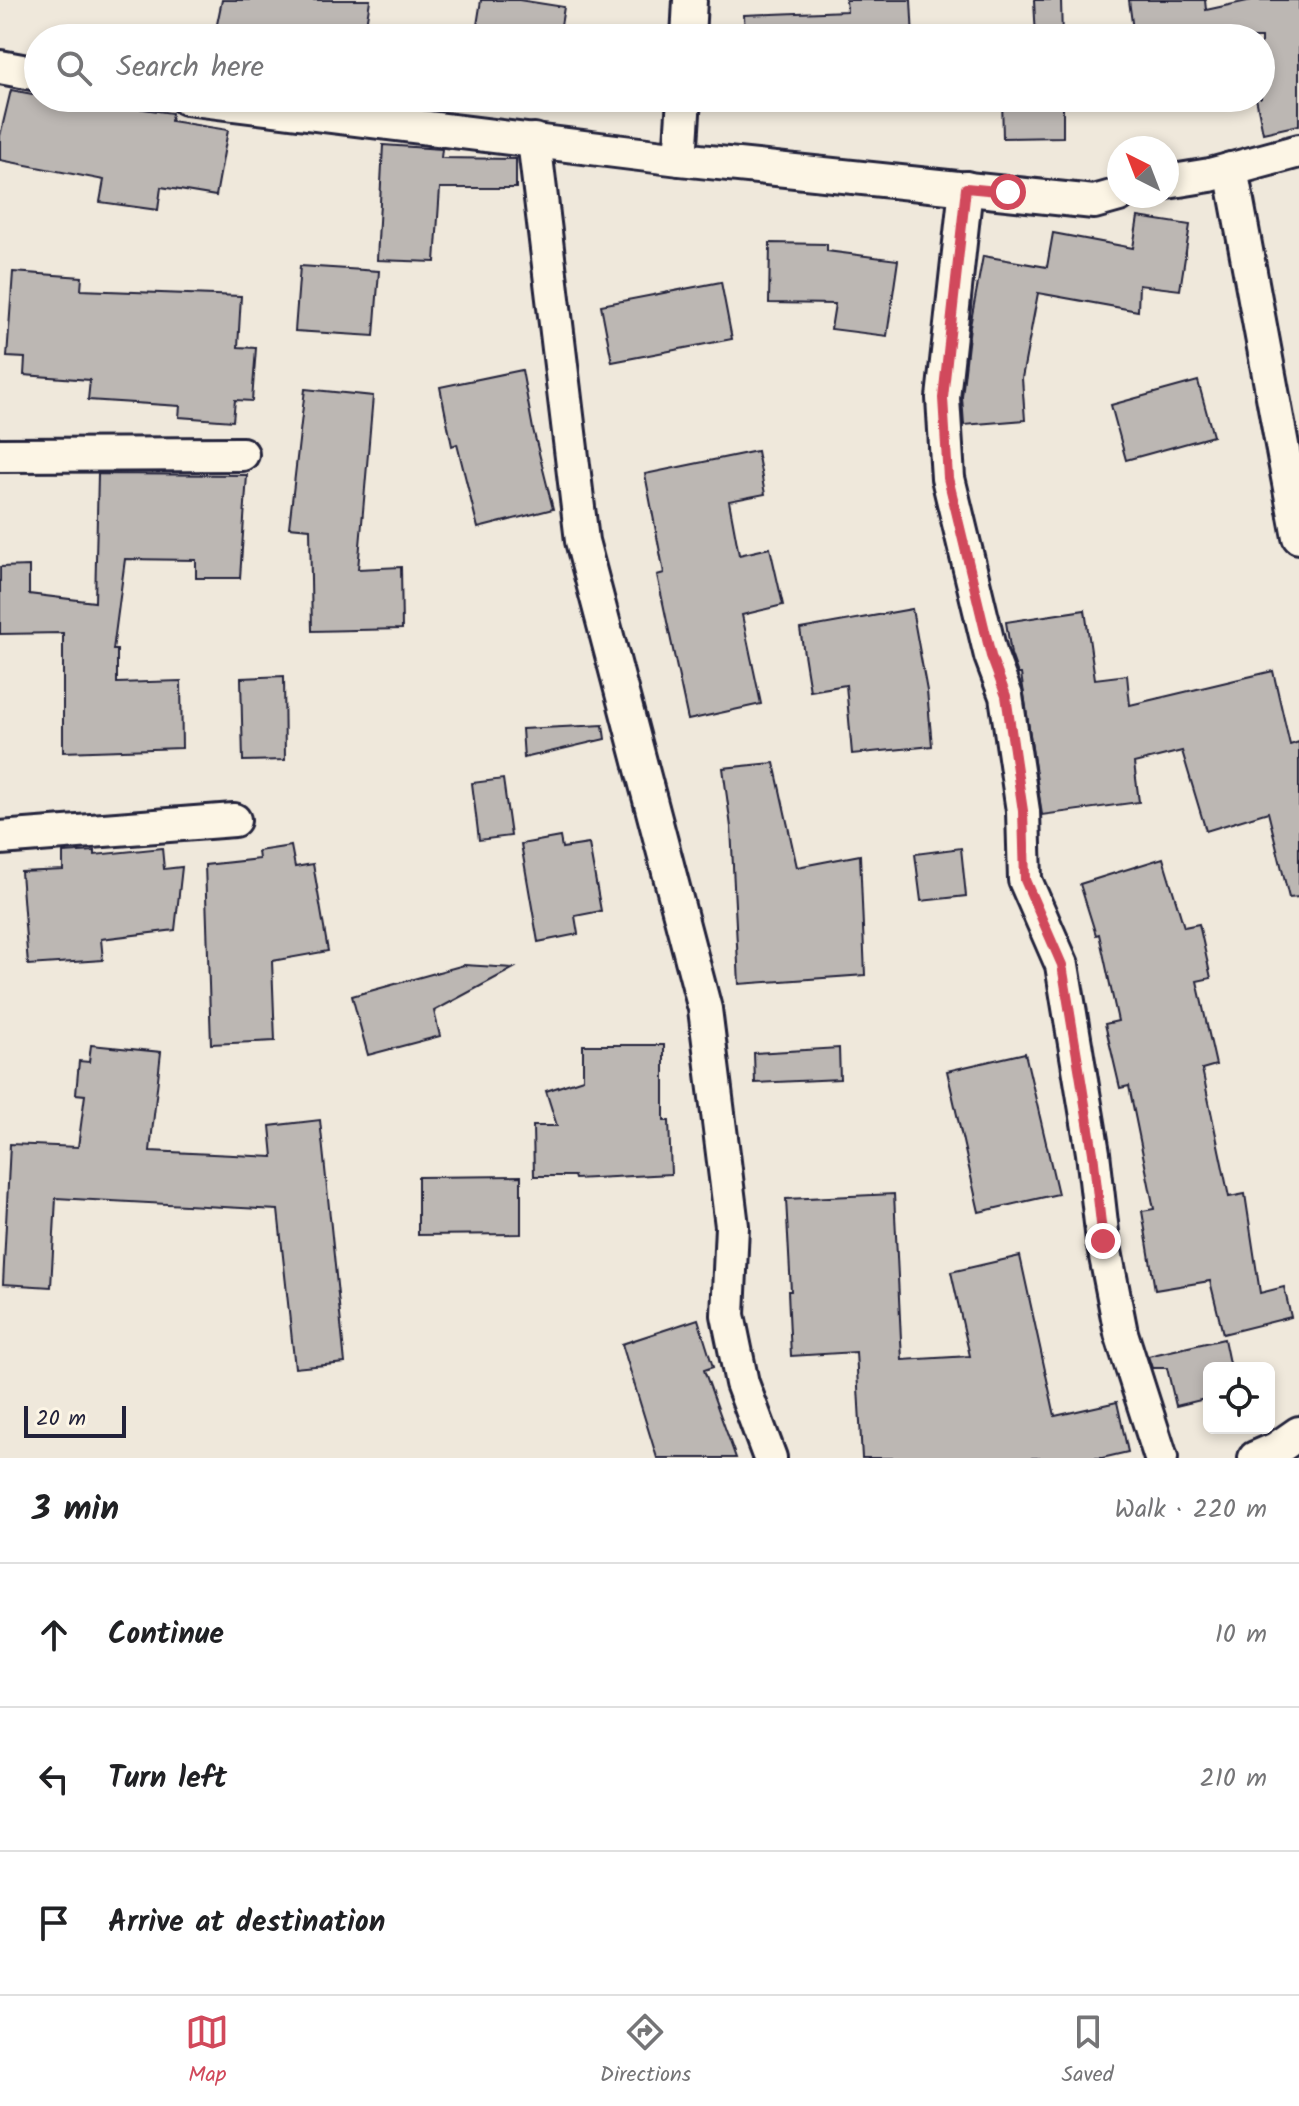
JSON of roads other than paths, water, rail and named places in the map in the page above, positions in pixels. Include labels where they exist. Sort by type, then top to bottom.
[{"type":"street","points":[[689,24],[690,0]]},
{"type":"street","points":[[0,67],[24,71]]},
{"type":"street","points":[[302,112],[680,159],[1094,202],[1107,198]]},
{"type":"street","points":[[680,159],[683,112]]},
{"type":"street","points":[[534,140],[582,541],[705,1009],[732,1226],[728,1315],[742,1383],[770,1458]]},
{"type":"street","points":[[1179,180],[1299,151]]},
{"type":"street","points":[[1231,169],[1299,537]]},
{"type":"street","points":[[966,188],[943,398],[948,478],[991,656],[1006,696],[1023,811],[1025,880],[1062,965],[1093,1153],[1103,1241],[1121,1333],[1161,1458]]},
{"type":"street","points":[[0,455],[242,454]]},
{"type":"street","points":[[0,838],[234,820]]},
{"type":"street","points":[[1255,1458],[1276,1449],[1299,1433]]}]
